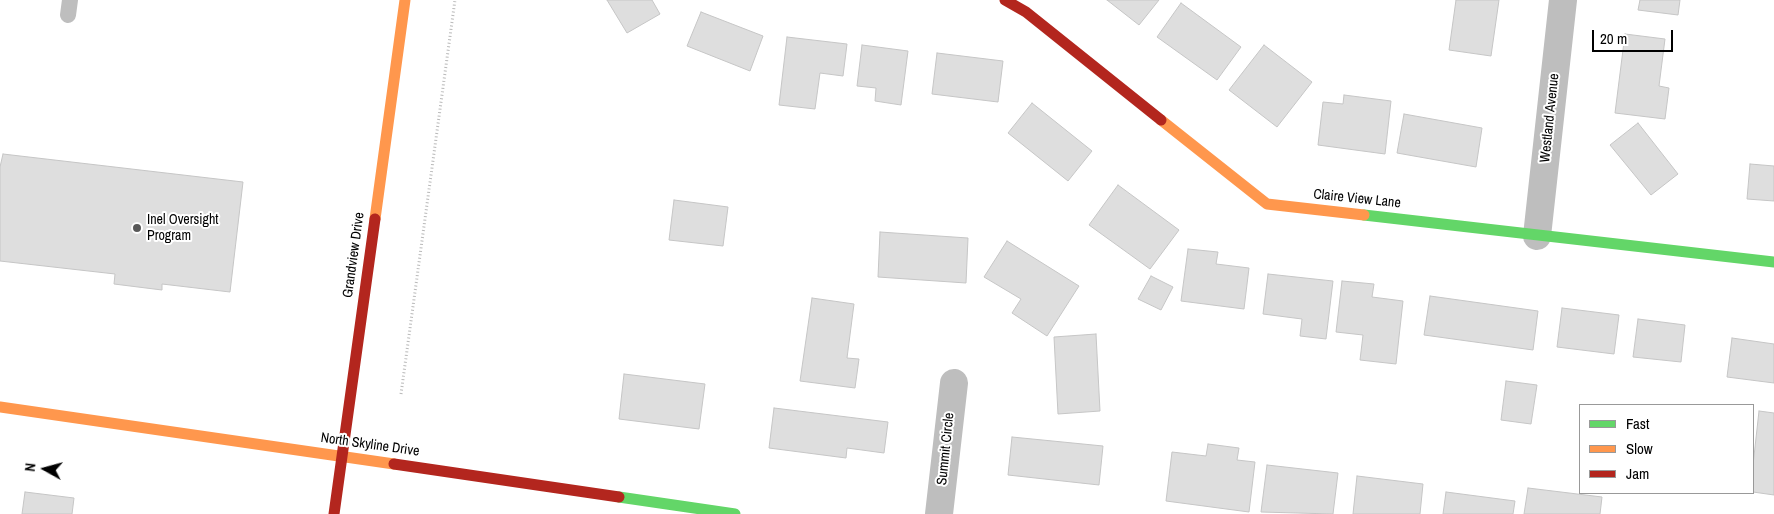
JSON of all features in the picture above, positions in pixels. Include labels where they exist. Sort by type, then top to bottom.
[{"type":"main road","name":"Grandview Drive","points":[[334,514],[404,0]]},
{"type":"main road","name":"Claire View Lane","points":[[1005,0],[1026,12],[1266,204],[1774,262]]},
{"type":"main road","name":"North Skyline Drive","points":[[0,407],[342,456],[706,512],[735,514]]},
{"type":"street","name":"Westland Avenue","points":[[1537,236],[1563,0]]},
{"type":"street","name":"Summit Circle","points":[[939,514],[954,383]]},
{"type":"path","points":[[401,394],[456,0]]},
{"type":"building","points":[[607,0],[652,0],[660,14],[627,33]]},
{"type":"building","points":[[1107,0],[1159,0],[1139,25]]},
{"type":"building","points":[[1456,0],[1499,0],[1491,56],[1449,50]]},
{"type":"building","points":[[1640,0],[1680,0],[1678,15],[1638,10]]},
{"type":"building","points":[[1181,3],[1241,47],[1217,80],[1157,37]]},
{"type":"building","points":[[701,12],[763,36],[750,71],[687,46]]},
{"type":"building","points":[[1625,34],[1665,39],[1659,86],[1669,88],[1665,119],[1615,113]]},
{"type":"building","points":[[787,37],[847,44],[843,76],[820,73],[815,109],[779,105]]},
{"type":"building","points":[[862,45],[908,51],[901,105],[875,101],[876,88],[857,86]]},
{"type":"building","points":[[1264,45],[1312,82],[1277,127],[1229,90]]},
{"type":"building","points":[[937,53],[1003,61],[998,102],[932,94]]},
{"type":"building","points":[[1344,95],[1391,101],[1385,154],[1318,145],[1323,102],[1343,104]]},
{"type":"building","points":[[1032,103],[1092,151],[1068,181],[1008,133]]},
{"type":"building","points":[[1404,114],[1482,128],[1476,167],[1397,153]]},
{"type":"building","points":[[1638,123],[1678,174],[1651,195],[1610,145]]},
{"type":"building","points":[[3,154],[243,182],[230,292],[162,284],[162,290],[114,284],[115,274],[0,261],[0,167]]},
{"type":"building","points":[[1750,164],[1774,166],[1774,201],[1747,199]]},
{"type":"building","points":[[1118,185],[1179,230],[1150,269],[1089,225]]},
{"type":"building","points":[[674,200],[728,207],[723,246],[669,240]]},
{"type":"building","points":[[880,232],[968,238],[966,283],[878,277]]},
{"type":"building","points":[[1007,241],[1079,286],[1047,336],[1012,313],[1021,299],[984,277]]},
{"type":"building","points":[[1188,249],[1218,252],[1216,264],[1249,268],[1244,309],[1181,301]]},
{"type":"building","points":[[1268,274],[1333,281],[1326,339],[1300,336],[1302,319],[1263,314]]},
{"type":"building","points":[[1151,276],[1173,287],[1161,310],[1138,299]]},
{"type":"building","points":[[1342,281],[1374,284],[1372,297],[1403,301],[1396,364],[1360,360],[1363,335],[1336,332]]},
{"type":"building","points":[[1430,296],[1538,311],[1533,350],[1424,335]]},
{"type":"building","points":[[812,298],[854,304],[847,358],[859,359],[855,388],[800,381]]},
{"type":"building","points":[[1562,308],[1619,315],[1614,354],[1557,347]]},
{"type":"building","points":[[1638,319],[1685,325],[1681,362],[1633,357]]},
{"type":"building","points":[[1096,334],[1100,411],[1058,414],[1054,337]]},
{"type":"building","points":[[1732,338],[1774,344],[1774,383],[1727,377]]},
{"type":"building","points":[[624,374],[705,384],[699,429],[619,419]]},
{"type":"building","points":[[1506,381],[1537,385],[1531,424],[1501,420]]},
{"type":"building","points":[[774,408],[888,422],[884,453],[847,448],[846,458],[769,448]]},
{"type":"building","points":[[1759,411],[1774,413],[1774,495],[1754,492],[1754,456]]},
{"type":"building","points":[[1012,437],[1103,446],[1099,485],[1008,475]]},
{"type":"building","points":[[1208,444],[1239,448],[1237,460],[1255,462],[1249,512],[1166,501],[1172,452],[1206,456]]},
{"type":"building","points":[[1267,465],[1338,473],[1333,514],[1261,512]]},
{"type":"building","points":[[1357,476],[1423,484],[1420,514],[1353,514]]},
{"type":"building","points":[[1528,488],[1602,497],[1600,514],[1524,514]]},
{"type":"building","points":[[25,492],[74,498],[72,514],[22,514]]},
{"type":"building","points":[[1446,492],[1515,501],[1513,514],[1443,514]]},
{"type":"traffic: fast","points":[[1364,215],[1774,262]]},
{"type":"traffic: fast","points":[[619,497],[735,514]]},
{"type":"traffic: slow","points":[[375,219],[405,0]]},
{"type":"traffic: slow","points":[[1161,120],[1267,204],[1364,215]]},
{"type":"traffic: slow","points":[[0,407],[394,464]]},
{"type":"traffic: jam","points":[[1005,0],[1026,12],[1161,120]]},
{"type":"traffic: jam","points":[[334,514],[375,219]]},
{"type":"traffic: jam","points":[[394,464],[619,497]]},
{"type":"place","name":"Inel Oversight Program","points":[[137,228]]}]
